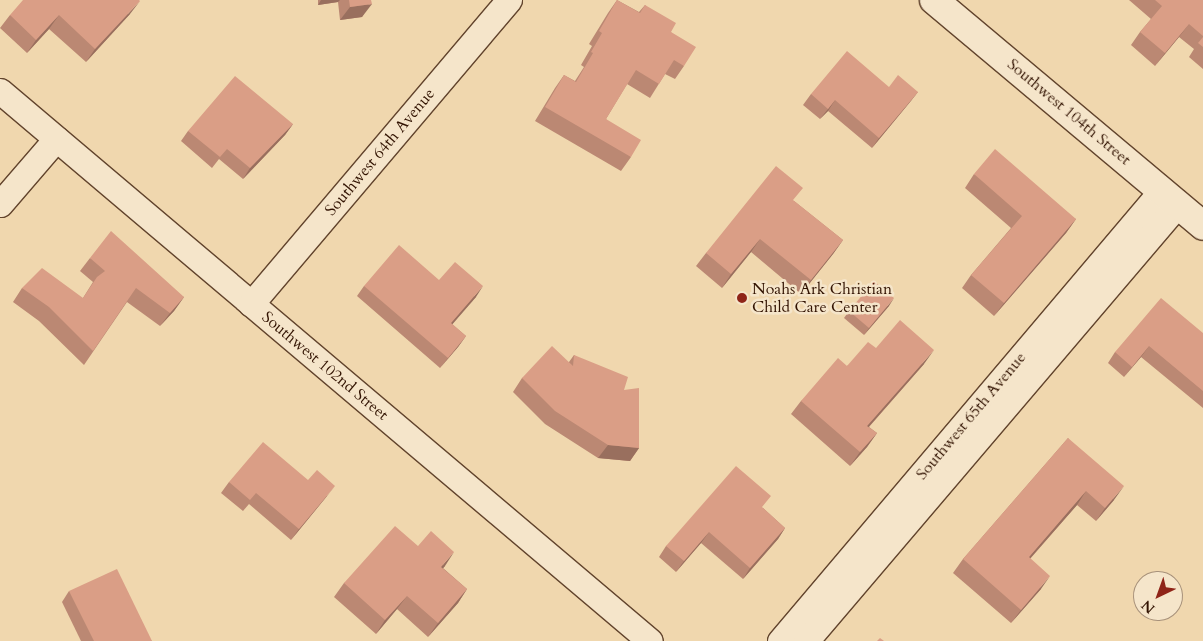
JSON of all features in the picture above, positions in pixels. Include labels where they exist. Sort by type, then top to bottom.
[{"type":"street","name":"Southwest 64th Avenue","points":[[252,304],[509,0]]},
{"type":"street","name":"Southwest 104th Street","points":[[934,0],[1203,226]]},
{"type":"street","name":"Southwest 102nd Street","points":[[0,91],[650,641]]},
{"type":"street","points":[[0,204],[56,139]]},
{"type":"street","name":"Southwest 65th Avenue","points":[[780,641],[1170,197]]},
{"type":"street","name":"Southwest 65th Avenue","points":[[806,641],[1170,197]]},
{"type":"building","points":[[23,0],[140,1],[95,49],[59,15],[36,40],[10,15]]},
{"type":"building","points":[[349,0],[371,0],[372,4],[350,7]]},
{"type":"building","points":[[617,0],[640,13],[645,5],[676,23],[671,32],[696,47],[684,66],[674,60],[659,84],[636,70],[606,119],[641,140],[631,157],[545,107],[564,75],[576,82],[593,53],[591,52],[602,33],[599,31]]},
{"type":"building","points":[[1155,0],[1203,0],[1203,36],[1189,24],[1165,53],[1140,32],[1162,6]]},
{"type":"building","points":[[1203,37],[1203,47],[1198,43]]},
{"type":"building","points":[[847,51],[889,87],[898,75],[918,92],[879,138],[835,100],[828,109],[811,94]]},
{"type":"building","points":[[235,76],[293,124],[250,168],[227,149],[220,157],[188,131]]},
{"type":"building","points":[[995,149],[1076,219],[1004,303],[971,275],[1022,216],[974,174]]},
{"type":"building","points":[[776,166],[803,188],[793,200],[843,240],[811,280],[760,239],[731,274],[706,253]]},
{"type":"building","points":[[111,231],[184,297],[170,313],[136,288],[93,351],[49,307],[22,288],[42,268],[83,298],[97,277],[105,271],[90,258]]},
{"type":"building","points":[[399,245],[439,280],[455,262],[483,286],[451,323],[466,336],[448,358],[364,286]]},
{"type":"building","points":[[874,281],[894,298],[869,328],[849,311]]},
{"type":"building","points":[[1161,298],[1203,333],[1203,391],[1149,346],[1132,367],[1115,352]]},
{"type":"building","points":[[900,320],[934,350],[867,426],[877,433],[860,452],[801,401],[838,358],[847,366],[868,342],[876,348]]},
{"type":"building","points":[[552,346],[573,366],[574,355],[628,377],[624,390],[639,388],[639,448],[608,445],[555,411],[522,378]]},
{"type":"building","points":[[1068,438],[1124,486],[1105,508],[1086,491],[1029,557],[1050,576],[1021,610],[963,559]]},
{"type":"building","points":[[263,442],[308,480],[317,470],[335,486],[299,529],[256,493],[250,500],[229,482]]},
{"type":"building","points":[[736,466],[771,496],[762,507],[785,528],[750,568],[709,532],[684,561],[666,546]]},
{"type":"building","points":[[395,526],[418,546],[431,531],[454,552],[441,567],[467,589],[438,623],[407,596],[385,620],[344,583]]},
{"type":"building","points":[[117,569],[152,641],[94,641],[69,591]]},
{"type":"place","name":"Noahs Ark Christian Child Care Center","points":[[742,298]]}]
